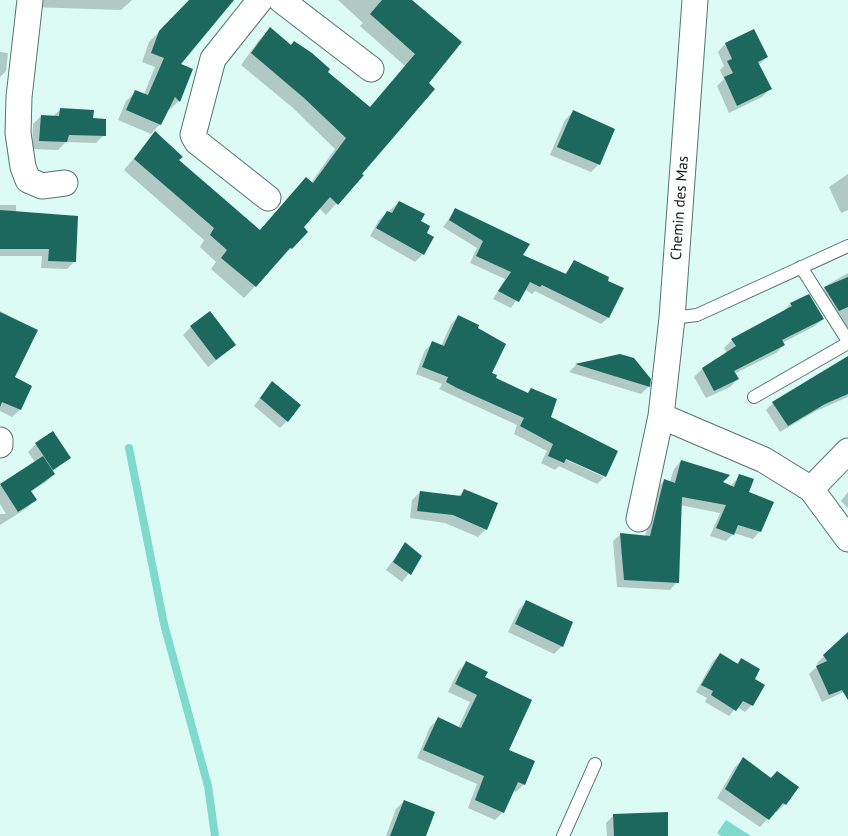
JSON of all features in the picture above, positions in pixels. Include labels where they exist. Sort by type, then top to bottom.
[{"type":"street","points":[[30,0],[19,97],[18,134],[23,167],[28,180],[42,186],[65,183]]},
{"type":"street","points":[[260,0],[214,59],[192,135],[198,142],[268,198]]},
{"type":"street","points":[[281,0],[371,69]]},
{"type":"street","name":"Chemin des Mas","points":[[639,520],[661,416],[672,318],[695,0]]},
{"type":"street","points":[[661,416],[764,460],[811,489],[848,538]]},
{"type":"street","points":[[0,440],[0,445]]},
{"type":"street","points":[[811,489],[848,451]]},
{"type":"lane","points":[[672,318],[697,316],[848,246]]},
{"type":"lane","points":[[754,397],[848,342],[801,267]]},
{"type":"lane","points":[[563,836],[595,764]]},
{"type":"shaded area","points":[[726,820],[751,836],[721,836],[717,833]]},
{"type":"building","points":[[189,0],[234,0],[181,64],[193,69],[180,102],[175,97],[161,125],[126,110],[135,90],[148,95],[164,58],[151,53],[159,31]]},
{"type":"building","points":[[382,0],[412,0],[462,42],[429,83],[435,89],[362,174],[364,175],[338,205],[330,197],[304,227],[308,232],[292,249],[290,248],[256,287],[221,258],[227,250],[210,235],[214,228],[134,159],[155,131],[183,157],[179,160],[260,230],[306,177],[313,183],[346,138],[304,98],[251,53],[270,27],[291,45],[294,41],[312,53],[330,69],[328,72],[370,107],[415,54],[370,14]]},
{"type":"building","points":[[754,29],[768,57],[758,62],[772,89],[737,106],[724,77],[733,73],[727,61],[732,59],[725,43]]},
{"type":"building","points":[[60,108],[94,110],[93,118],[106,119],[106,136],[69,135],[67,142],[39,141],[41,115],[59,116]]},
{"type":"building","points":[[573,110],[615,129],[600,165],[557,147]]},
{"type":"building","points":[[399,201],[425,214],[421,221],[430,226],[427,233],[434,237],[424,255],[376,228],[387,211],[392,213]]},
{"type":"building","points":[[455,208],[530,244],[523,255],[566,274],[574,260],[609,277],[608,281],[624,288],[609,318],[542,285],[540,287],[530,282],[519,302],[498,291],[511,272],[476,256],[483,241],[449,220]]},
{"type":"building","points":[[0,210],[78,216],[76,262],[48,261],[49,249],[0,249]]},
{"type":"building","points":[[848,277],[848,307],[839,311],[824,287]]},
{"type":"building","points":[[809,294],[824,319],[782,340],[785,345],[734,371],[739,379],[714,391],[702,368],[736,346],[731,339],[792,306],[790,303]]},
{"type":"building","points":[[210,311],[236,345],[216,360],[190,326]]},
{"type":"building","points":[[0,312],[38,330],[15,377],[32,386],[21,410],[2,402],[0,407]]},
{"type":"building","points":[[458,315],[479,325],[478,328],[506,344],[492,373],[497,375],[496,378],[528,393],[531,388],[557,399],[551,417],[618,451],[606,477],[566,459],[564,463],[548,456],[553,444],[520,426],[524,418],[457,388],[446,382],[448,377],[422,367],[432,341],[444,346]]},
{"type":"building","points":[[620,354],[634,358],[651,379],[650,387],[575,364]]},
{"type":"building","points":[[848,356],[848,394],[825,404],[788,426],[772,402]]},
{"type":"building","points":[[272,381],[301,405],[288,422],[260,398]]},
{"type":"building","points":[[53,431],[71,458],[53,470],[35,443]]},
{"type":"building","points":[[43,456],[55,474],[31,491],[37,500],[18,512],[0,484]]},
{"type":"building","points":[[681,460],[730,475],[723,482],[734,487],[739,474],[754,479],[749,492],[774,502],[761,532],[738,525],[734,535],[716,528],[726,505],[682,497],[679,583],[624,580],[620,533],[650,536],[664,479],[675,483]]},
{"type":"building","points":[[464,489],[498,503],[487,530],[453,515],[417,511],[420,491],[461,496]]},
{"type":"building","points":[[405,542],[422,556],[411,575],[393,562]]},
{"type":"building","points":[[526,600],[573,622],[563,647],[515,624]]},
{"type":"building","points":[[848,632],[848,700],[842,690],[829,695],[816,666],[827,661],[823,655]]},
{"type":"building","points":[[720,653],[738,664],[741,658],[760,669],[755,679],[765,685],[753,706],[743,701],[736,711],[711,695],[713,691],[701,685]]},
{"type":"building","points":[[466,661],[488,672],[485,677],[532,700],[509,750],[535,761],[525,785],[518,782],[504,813],[475,800],[484,776],[423,750],[438,717],[461,728],[477,695],[455,684]]},
{"type":"building","points":[[743,757],[771,778],[777,771],[799,787],[786,805],[783,803],[769,820],[725,789]]},
{"type":"building","points":[[404,800],[435,812],[426,836],[390,836]]},
{"type":"building","points":[[668,812],[668,836],[614,836],[613,814]]},
{"type":"waterway","points":[[129,448],[164,624],[208,786],[215,836]]}]
